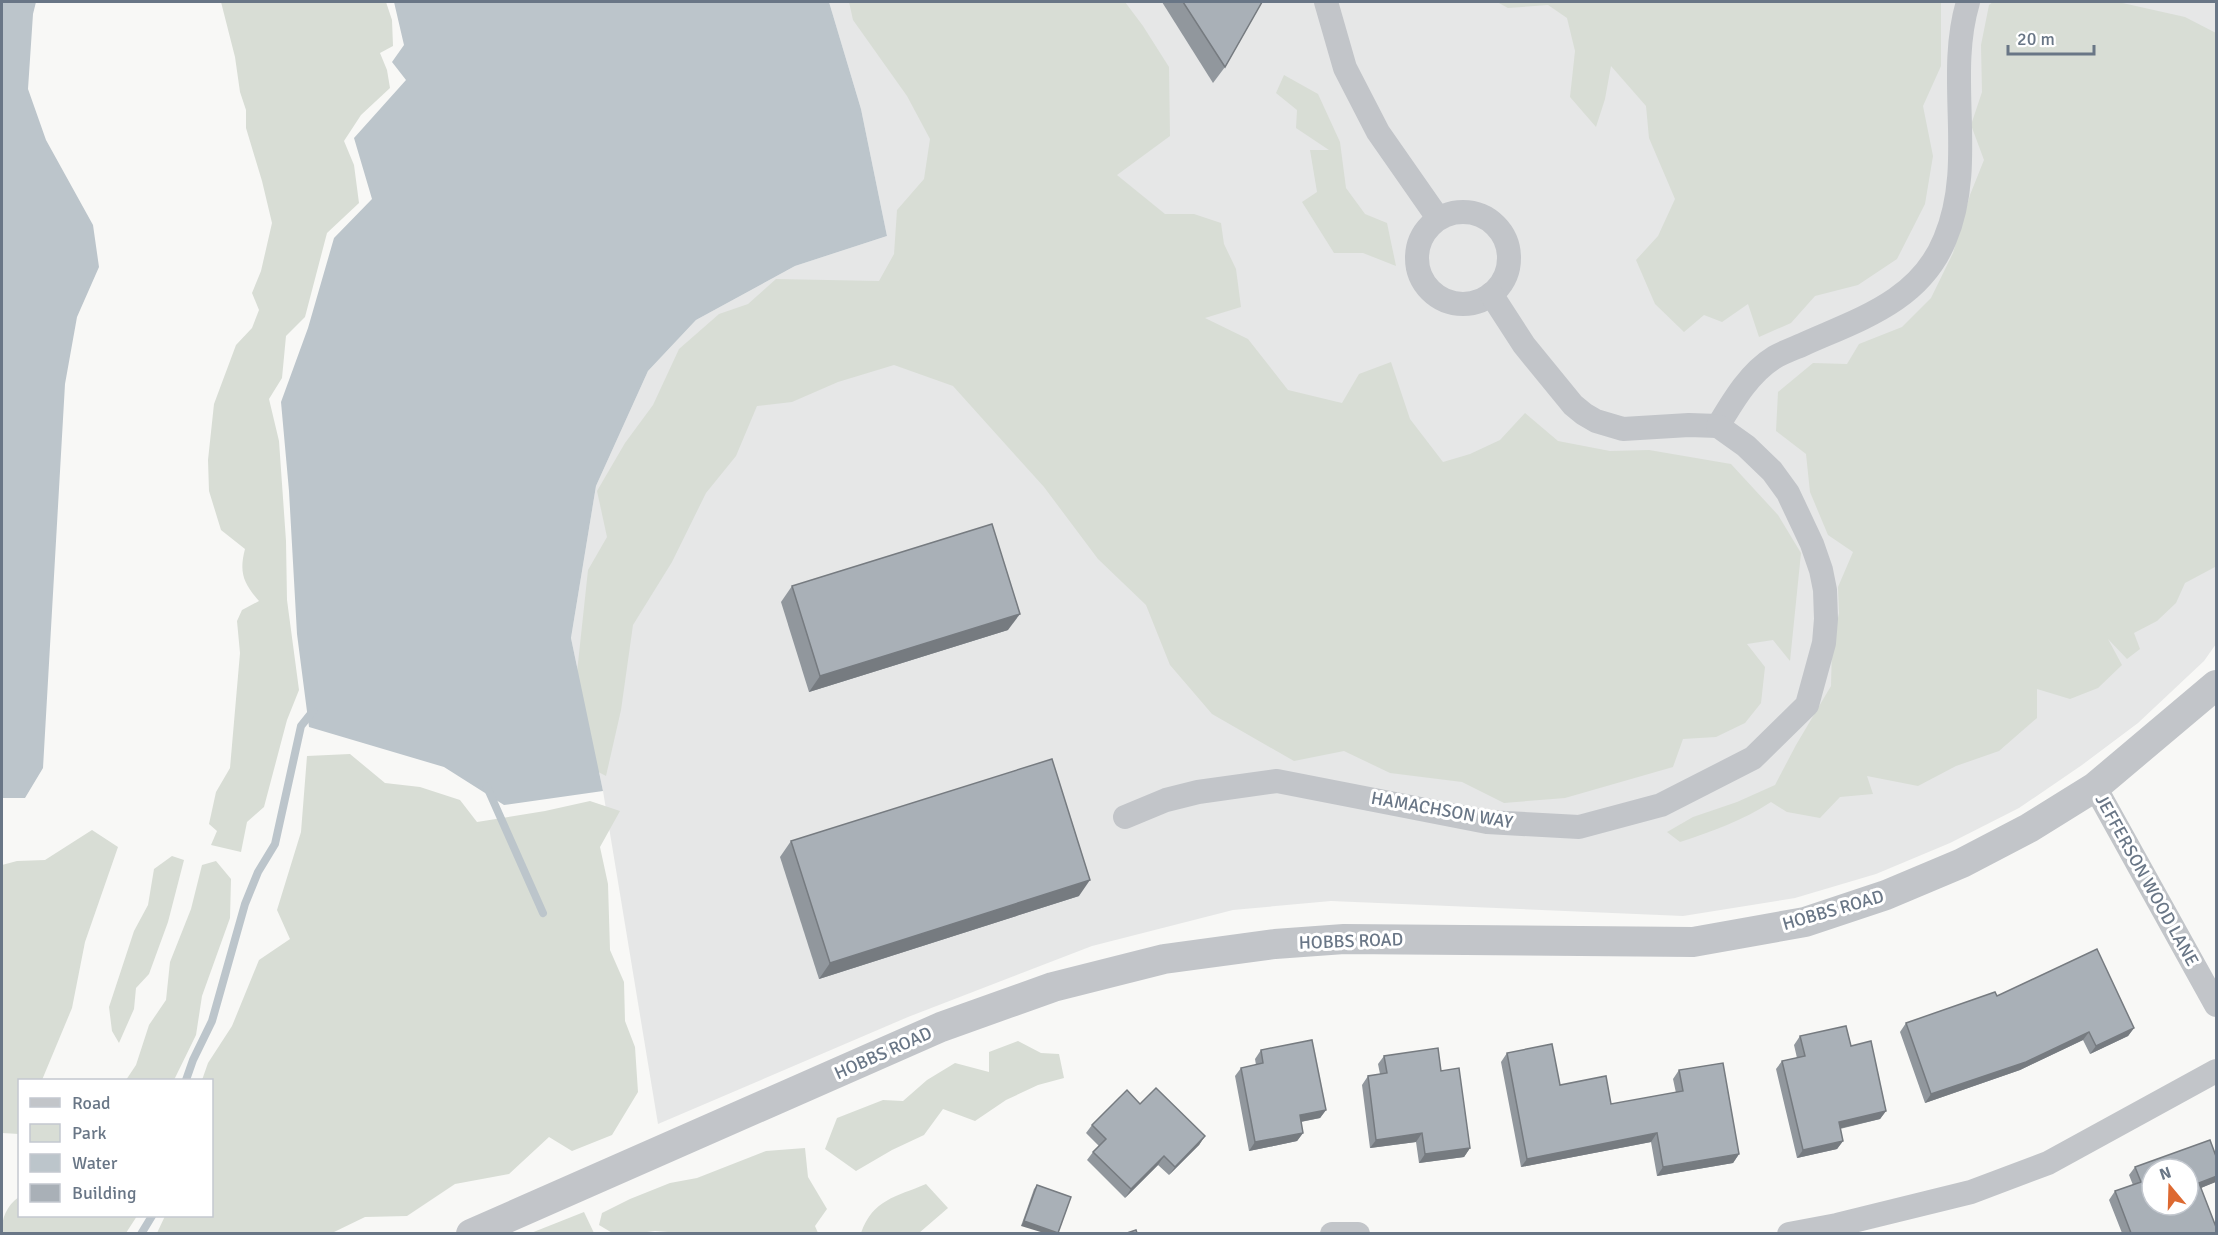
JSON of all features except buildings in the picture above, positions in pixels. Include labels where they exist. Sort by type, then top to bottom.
[{"type":"street","points":[[1326,2],[1345,68],[1378,132],[1438,218]]},
{"type":"street","points":[[1491,294],[1524,345],[1573,405],[1596,421],[1623,429],[1689,425],[1718,426],[1742,387],[1774,358],[1874,312],[1902,296],[1924,276],[1937,257],[1946,237],[1955,206],[1960,173],[1958,62],[1961,25],[1968,2]]},
{"type":"street","points":[[1466,212],[1480,215],[1492,222],[1502,233],[1508,246],[1509,260],[1506,274],[1499,287],[1491,294],[1473,303],[1457,303],[1442,298],[1430,289],[1421,276],[1418,260],[1419,244],[1427,230],[1438,218],[1466,212]]},
{"type":"street","name":"HAMACHSON WAY","points":[[1125,817],[1166,800],[1187,795],[1276,782],[1487,822],[1579,827],[1661,805],[1753,758],[1807,705],[1824,643],[1826,619],[1824,590],[1821,570],[1812,544],[1788,493],[1772,471],[1746,446],[1718,426]]},
{"type":"street","name":"HOBBS ROAD","points":[[471,1233],[941,1027],[1053,987],[1164,959],[1275,944],[1344,939],[1693,942],[1805,922],[1886,895],[1962,862],[2029,828],[2095,787],[2217,685]]},
{"type":"street","name":"JEFFERSON WOOD LANE","points":[[2095,787],[2217,1005]]},
{"type":"street","points":[[1789,1233],[1836,1225],[1971,1192],[2037,1167],[2139,1115],[2217,1071]]},
{"type":"street","points":[[1332,1233],[1358,1233]]},
{"type":"shaded area","points":[[829,2],[2216,2],[2216,644],[2204,661],[2138,723],[2019,808],[1950,843],[1876,874],[1795,898],[1683,916],[1331,901],[1233,910],[1092,946],[908,1017],[658,1124],[603,791],[571,638],[596,486],[648,371],[696,320],[795,266],[887,236],[861,109]]},
{"type":"green space","points":[[221,2],[386,2],[392,20],[393,46],[380,53],[387,70],[390,88],[361,115],[344,141],[354,165],[359,203],[327,233],[305,317],[286,336],[282,378],[269,399],[279,441],[286,541],[287,600],[299,690],[287,720],[264,807],[247,822],[241,852],[211,845],[217,831],[209,824],[216,792],[230,768],[240,653],[237,621],[242,610],[259,601],[249,589],[244,577],[242,564],[245,549],[221,530],[209,491],[208,460],[214,404],[236,345],[252,328],[259,310],[252,293],[261,271],[272,223],[246,128],[246,110]]},
{"type":"green space","points":[[849,2],[1125,2],[1169,67],[1170,136],[1117,175],[1165,214],[1194,214],[1221,223],[1224,244],[1236,269],[1241,307],[1205,318],[1248,339],[1288,390],[1342,403],[1359,374],[1391,362],[1410,419],[1443,462],[1470,454],[1500,440],[1525,413],[1558,441],[1610,451],[1649,450],[1731,464],[1778,515],[1801,553],[1790,661],[1773,640],[1747,644],[1765,667],[1761,703],[1745,723],[1716,737],[1683,739],[1673,767],[1565,798],[1504,803],[1462,782],[1390,773],[1344,751],[1294,761],[1212,714],[1170,665],[1146,605],[1098,559],[1044,487],[953,386],[894,365],[838,382],[792,402],[757,406],[736,456],[706,493],[672,562],[633,625],[621,710],[606,776],[568,756],[588,570],[607,537],[597,491],[625,443],[653,405],[679,349],[719,314],[748,304],[776,279],[879,281],[894,254],[897,210],[924,179],[930,139],[907,96],[853,20]]},
{"type":"green space","points":[[1497,2],[1941,2],[1941,66],[1923,106],[1933,156],[1925,204],[1897,259],[1858,285],[1815,296],[1791,323],[1759,337],[1748,304],[1722,322],[1704,315],[1684,332],[1655,304],[1636,260],[1658,236],[1675,199],[1649,138],[1646,106],[1611,66],[1605,99],[1596,127],[1570,97],[1575,51],[1567,18],[1548,5],[1508,8]]},
{"type":"green space","points":[[1993,2],[2118,2],[2185,17],[2216,33],[2215,567],[2185,583],[2176,603],[2157,621],[2134,633],[2140,649],[2127,659],[2108,639],[2122,665],[2098,688],[2070,699],[2037,689],[2037,718],[1999,751],[1956,766],[1918,786],[1867,776],[1873,794],[1840,797],[1820,818],[1787,812],[1771,802],[1716,830],[1680,842],[1667,832],[1693,817],[1737,802],[1775,785],[1831,686],[1832,645],[1839,613],[1838,587],[1853,552],[1828,535],[1810,492],[1806,454],[1776,431],[1778,392],[1813,363],[1847,364],[1859,344],[1902,327],[1931,298],[1953,253],[1970,195],[1984,160],[1971,125],[1982,92],[1981,45],[1989,5]]},
{"type":"green space","points":[[1284,75],[1318,94],[1340,142],[1346,188],[1365,214],[1387,223],[1396,266],[1363,253],[1334,253],[1302,202],[1317,192],[1310,150],[1329,150],[1296,128],[1297,110],[1276,93]]},
{"type":"green space","points":[[350,754],[385,783],[420,787],[460,800],[477,822],[590,801],[620,811],[600,847],[608,884],[610,950],[624,982],[625,1021],[635,1047],[638,1092],[612,1135],[572,1151],[549,1137],[509,1174],[455,1184],[407,1216],[365,1217],[332,1233],[157,1233],[165,1217],[213,1217],[213,1079],[202,1079],[208,1063],[232,1026],[259,960],[290,939],[277,910],[301,832],[307,756]]},
{"type":"green space","points":[[92,830],[118,847],[85,942],[72,1008],[42,1079],[18,1079],[18,1134],[2,1133],[2,865],[17,861],[45,860]]},
{"type":"green space","points":[[172,856],[184,860],[168,922],[149,974],[136,988],[134,1009],[119,1043],[112,1031],[109,1007],[134,931],[148,905],[154,869]]},
{"type":"green space","points":[[216,861],[231,879],[230,918],[202,996],[196,1035],[174,1079],[127,1079],[136,1065],[149,1025],[166,1000],[170,962],[191,909],[202,865]]},
{"type":"green space","points":[[1018,1041],[1041,1053],[1059,1054],[1064,1078],[1038,1085],[1006,1100],[975,1121],[943,1109],[924,1135],[856,1171],[825,1149],[837,1118],[883,1100],[903,1101],[927,1080],[955,1063],[989,1072],[989,1052]]},
{"type":"green space","points":[[805,1148],[808,1177],[827,1209],[815,1226],[818,1233],[694,1234],[655,1231],[614,1234],[599,1225],[602,1213],[670,1183],[697,1178],[766,1151]]},
{"type":"green space","points":[[926,1184],[948,1208],[919,1233],[861,1233],[872,1213],[879,1206],[895,1196]]},
{"type":"green space","points":[[18,1198],[18,1217],[136,1217],[126,1233],[2,1233],[6,1213]]},
{"type":"green space","points":[[584,1212],[594,1233],[531,1233]]},
{"type":"water","points":[[2,2],[36,2],[33,14],[28,89],[46,140],[93,225],[99,267],[77,317],[65,384],[43,768],[25,798],[2,798]]},
{"type":"water","points":[[394,2],[829,2],[861,109],[887,236],[795,266],[696,320],[648,371],[596,486],[571,638],[603,791],[504,805],[444,767],[309,727],[297,634],[289,491],[281,402],[308,328],[334,238],[372,199],[354,138],[406,80],[392,62],[404,45]]},
{"type":"waterway","points":[[186,1079],[212,1021],[245,904],[258,872],[275,844],[301,726],[313,711]]},
{"type":"waterway","points":[[487,787],[543,913]]},
{"type":"waterway","points":[[141,1234],[151,1217]]}]
